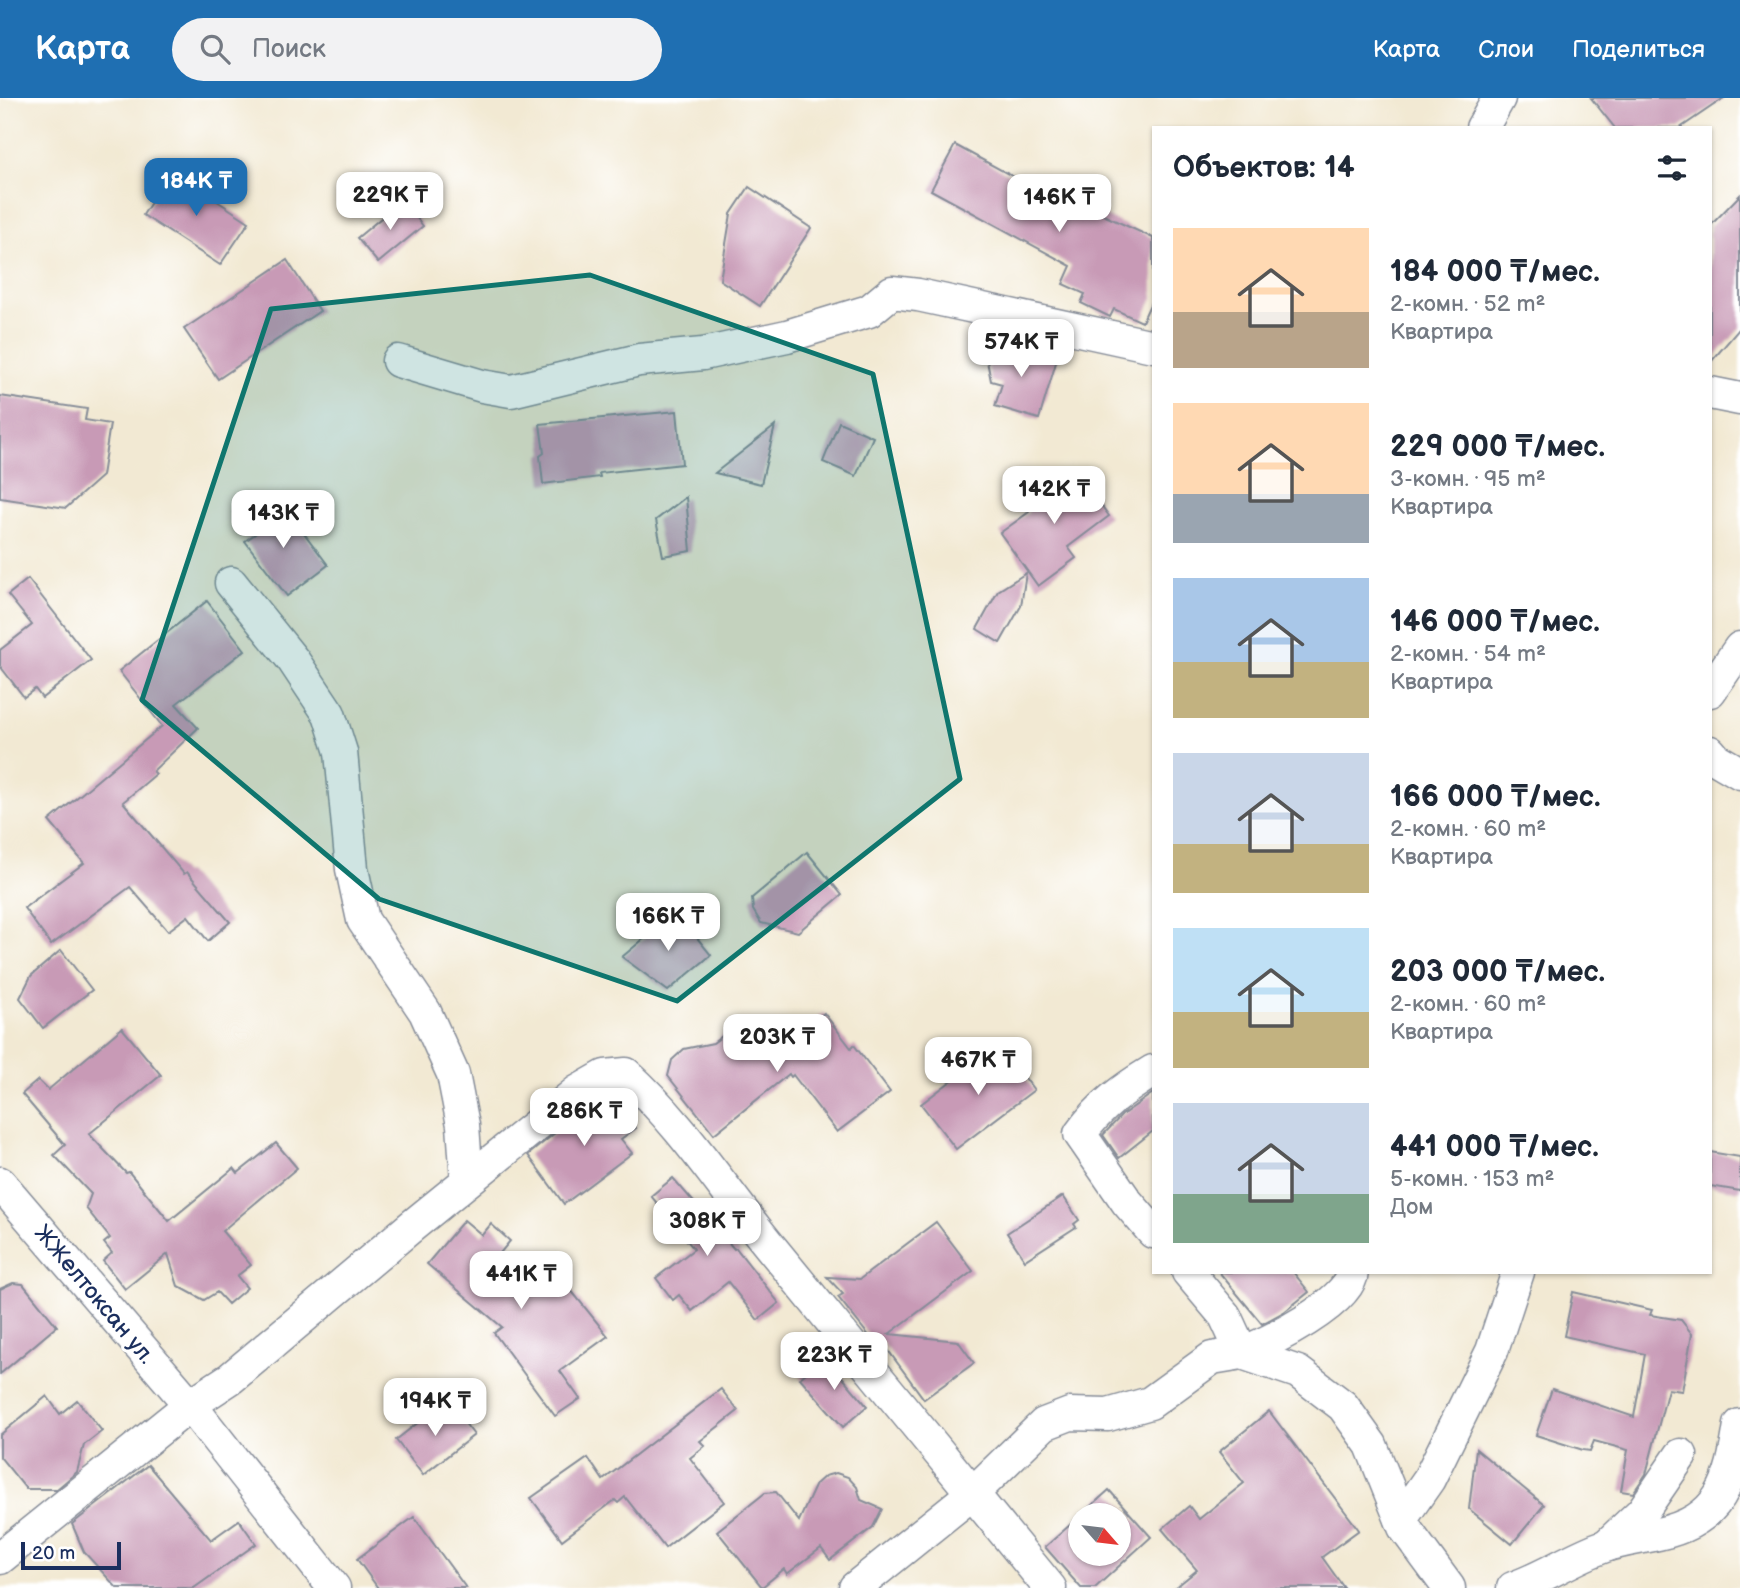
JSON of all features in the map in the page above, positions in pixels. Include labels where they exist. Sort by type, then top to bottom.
[{"type":"street","points":[[1483,126],[1499,98]]},
{"type":"street","points":[[398,361],[482,386],[511,391],[639,360],[703,354],[787,335],[869,311],[892,292],[918,295],[1152,346]]},
{"type":"street","points":[[1712,393],[1740,399]]},
{"type":"street","points":[[231,583],[293,660],[329,714],[341,752],[352,869],[363,920],[425,1012],[453,1074],[463,1125],[467,1181]]},
{"type":"street","points":[[1712,688],[1740,648]]},
{"type":"street","points":[[1712,754],[1740,773]]},
{"type":"street","points":[[1152,1072],[1096,1112],[1080,1134],[1127,1202],[1152,1232]]},
{"type":"street","points":[[0,1558],[190,1405],[231,1378],[577,1092],[604,1076],[626,1074],[680,1131],[770,1247],[1050,1588]]},
{"type":"street","name":"ЖЖелтоксан ул.","points":[[0,1183],[190,1405],[334,1588]]},
{"type":"street","points":[[1190,1274],[1225,1316],[1242,1353],[1298,1371],[1343,1406],[1371,1445],[1404,1527],[1449,1588]]},
{"type":"street","points":[[855,1588],[973,1493],[1044,1424],[1069,1414],[1108,1415],[1150,1403],[1212,1357],[1242,1353],[1270,1342],[1315,1314],[1347,1288],[1351,1274]]},
{"type":"street","points":[[1401,1519],[1429,1479],[1492,1351],[1517,1274]]},
{"type":"street","points":[[1513,1588],[1607,1545],[1661,1534],[1687,1525],[1712,1506],[1726,1490],[1734,1466],[1740,1425]]},
{"type":"street","points":[[1607,1545],[1642,1512],[1681,1455]]},
{"type":"highlighted area","points":[[590,275],[873,374],[960,779],[677,1001],[379,899],[142,700],[271,309]]},
{"type":"building","points":[[1591,98],[1724,98],[1683,126],[1613,126]]},
{"type":"building","points":[[955,145],[1069,207],[1073,201],[1152,238],[1152,300],[1142,322],[1114,309],[1110,317],[1081,303],[1085,294],[1063,284],[1071,266],[931,190]]},
{"type":"building","points":[[171,171],[249,222],[220,265],[143,215]]},
{"type":"building","points":[[749,187],[811,228],[760,306],[720,280],[731,214]]},
{"type":"building","points":[[1740,195],[1740,328],[1712,361],[1712,224]]},
{"type":"building","points":[[403,200],[423,226],[378,263],[357,238]]},
{"type":"building","points":[[287,260],[320,311],[218,379],[184,329]]},
{"type":"building","points":[[1003,343],[1057,359],[1039,419],[995,406],[1002,384],[991,381],[987,361]]},
{"type":"building","points":[[0,396],[87,409],[85,420],[110,424],[102,476],[66,508],[0,498]]},
{"type":"building","points":[[677,411],[682,464],[599,473],[600,477],[543,484],[540,456],[544,453],[540,424]]},
{"type":"building","points":[[839,422],[873,437],[856,476],[823,462]]},
{"type":"building","points":[[775,426],[761,484],[715,473]]},
{"type":"building","points":[[1075,469],[1109,516],[1068,547],[1076,558],[1038,586],[1000,533],[1029,512],[1024,505]]},
{"type":"building","points":[[686,497],[691,551],[663,556],[656,520]]},
{"type":"building","points":[[234,513],[291,516],[328,565],[287,596],[245,541],[255,534]]},
{"type":"building","points":[[1026,573],[1021,606],[1000,643],[977,629],[998,591]]},
{"type":"building","points":[[28,579],[91,660],[42,698],[35,689],[24,697],[0,666],[0,650],[32,625],[8,595]]},
{"type":"building","points":[[207,601],[245,650],[176,704],[198,728],[153,771],[156,774],[123,802],[184,874],[187,872],[230,922],[208,941],[188,916],[168,931],[130,887],[51,945],[24,908],[84,863],[49,821],[162,726],[119,671]]},
{"type":"building","points":[[807,852],[842,895],[798,932],[761,923],[753,910],[752,898]]},
{"type":"building","points":[[676,912],[711,955],[668,991],[622,957]]},
{"type":"building","points":[[61,950],[92,990],[43,1028],[20,998],[31,976]]},
{"type":"building","points":[[824,1013],[851,1048],[854,1045],[890,1092],[837,1132],[793,1075],[791,1077],[789,1074],[714,1134],[668,1076],[672,1060],[684,1049],[713,1043],[734,1027],[745,1027],[768,1057]]},
{"type":"building","points":[[122,1028],[161,1075],[89,1134],[126,1173],[129,1172],[169,1221],[234,1168],[238,1173],[276,1143],[297,1168],[222,1231],[251,1265],[237,1276],[247,1288],[228,1304],[217,1292],[204,1300],[178,1286],[168,1254],[125,1289],[103,1261],[112,1253],[104,1243],[110,1238],[86,1208],[91,1194],[54,1155],[65,1145],[22,1094],[38,1080],[48,1090]]},
{"type":"building","points":[[1000,1044],[1034,1090],[956,1149],[921,1104]]},
{"type":"building","points":[[610,1094],[636,1128],[621,1139],[632,1153],[564,1204],[528,1155],[587,1107]]},
{"type":"building","points":[[1152,1094],[1152,1132],[1119,1158],[1103,1135],[1122,1115]]},
{"type":"building","points":[[1712,1152],[1740,1157],[1740,1191],[1712,1186]]},
{"type":"building","points":[[673,1178],[734,1249],[736,1248],[779,1303],[758,1320],[728,1282],[692,1311],[679,1295],[673,1300],[656,1278],[694,1249],[651,1196]]},
{"type":"building","points":[[1063,1196],[1079,1220],[1074,1224],[1076,1227],[1025,1260],[1007,1233]]},
{"type":"building","points":[[464,1220],[482,1235],[491,1224],[510,1241],[500,1253],[552,1296],[566,1284],[608,1336],[560,1371],[580,1399],[555,1416],[494,1333],[502,1327],[427,1264]]},
{"type":"building","points":[[936,1222],[973,1271],[889,1334],[958,1341],[974,1363],[924,1399],[879,1338],[874,1342],[838,1297],[843,1294],[827,1277],[860,1279]]},
{"type":"building","points":[[1221,1274],[1295,1274],[1309,1292],[1284,1312],[1262,1324]]},
{"type":"building","points":[[13,1283],[23,1284],[57,1326],[0,1374],[0,1289]]},
{"type":"building","points":[[1573,1292],[1652,1310],[1650,1315],[1681,1320],[1692,1334],[1682,1391],[1668,1389],[1646,1474],[1633,1493],[1621,1491],[1628,1450],[1594,1441],[1590,1451],[1583,1450],[1536,1435],[1552,1389],[1634,1417],[1645,1354],[1564,1336]]},
{"type":"building","points":[[825,1357],[867,1406],[843,1427],[800,1378]]},
{"type":"building","points":[[721,1389],[738,1411],[700,1441],[705,1446],[690,1458],[724,1502],[665,1548],[625,1497],[618,1503],[615,1500],[562,1540],[531,1498],[588,1458],[603,1480]]},
{"type":"building","points":[[47,1396],[60,1414],[77,1400],[102,1431],[84,1445],[77,1472],[57,1489],[26,1489],[0,1457],[0,1435]]},
{"type":"building","points":[[447,1400],[474,1435],[423,1475],[396,1440]]},
{"type":"building","points":[[1269,1411],[1359,1530],[1322,1557],[1344,1588],[1175,1588],[1197,1570],[1162,1529],[1189,1506],[1199,1519],[1244,1483],[1219,1452]]},
{"type":"building","points":[[1476,1449],[1544,1505],[1512,1544],[1469,1509]]},
{"type":"building","points":[[148,1465],[211,1540],[239,1520],[256,1544],[194,1588],[117,1588],[84,1552],[72,1524]]},
{"type":"building","points":[[836,1473],[848,1477],[857,1487],[861,1500],[882,1509],[873,1527],[830,1560],[821,1548],[787,1574],[784,1569],[762,1587],[717,1531],[765,1493],[776,1492],[799,1521],[816,1484],[825,1476]]},
{"type":"building","points":[[1109,1490],[1121,1503],[1094,1503]]},
{"type":"building","points":[[1131,1515],[1151,1537],[1131,1555]]},
{"type":"building","points":[[414,1517],[466,1588],[378,1588],[357,1559]]},
{"type":"building","points":[[1068,1527],[1068,1566],[1119,1566],[1095,1588],[1081,1588],[1045,1547]]}]
